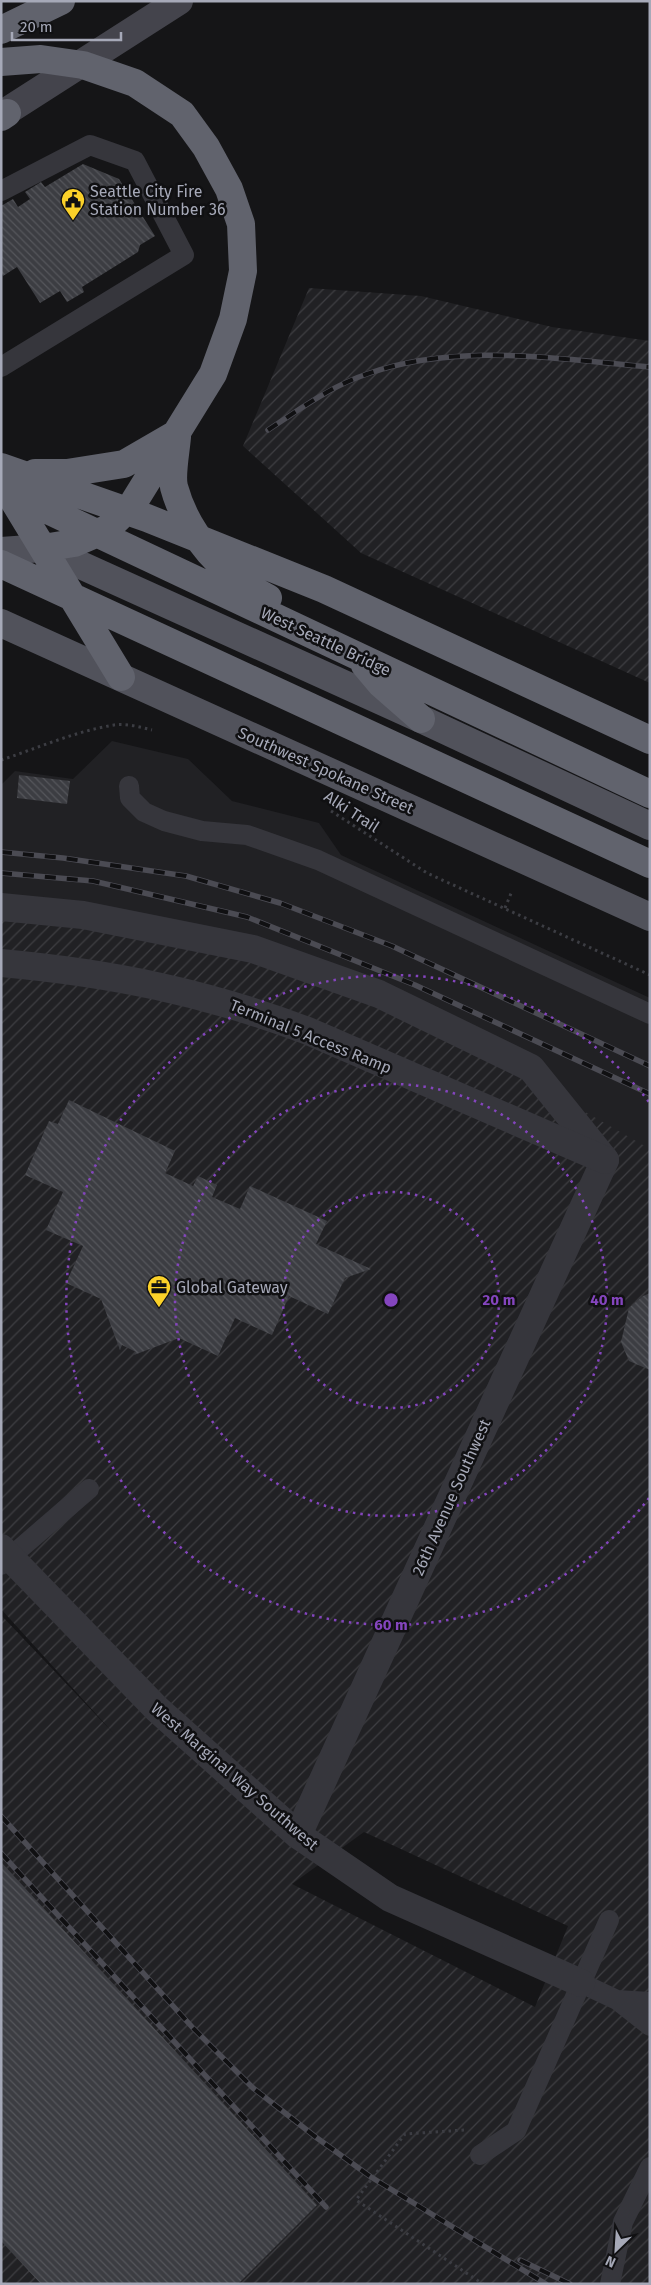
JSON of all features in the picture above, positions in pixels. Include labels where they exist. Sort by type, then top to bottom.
[{"type":"highway","points":[[1,30],[52,6]]},
{"type":"highway","points":[[1,62],[42,59],[83,65],[135,83],[182,114],[206,146],[229,189],[241,224],[243,272],[233,319],[213,374],[177,433],[132,506],[107,529],[74,543],[43,548]]},
{"type":"highway","points":[[1,474],[67,473],[124,464],[177,433]]},
{"type":"highway","points":[[177,433],[173,485],[190,527],[224,569],[260,594],[320,625],[348,645],[381,684],[421,719]]},
{"type":"highway","points":[[1,467],[146,518],[324,589],[650,740]]},
{"type":"highway","points":[[1,480],[121,677]]},
{"type":"highway","name":"West Seattle Bridge","points":[[1,488],[650,794]]},
{"type":"highway","points":[[1,564],[650,864]]},
{"type":"main road","points":[[3,115],[179,1]]},
{"type":"main road","points":[[1,550],[43,548],[421,719],[650,826]]},
{"type":"main road","name":"Southwest Spokane Street","points":[[1,623],[650,917]]},
{"type":"street","points":[[1,907],[83,915],[253,950],[379,994],[531,1068],[605,1160]]},
{"type":"street","name":"Terminal 5 Access Ramp","points":[[1,963],[116,976],[200,995],[241,1007],[308,1031],[605,1160]]},
{"type":"street","name":"26th Avenue Southwest","points":[[298,1835],[605,1160]]},
{"type":"street","name":"West Marginal Way Southwest","points":[[4,1557],[157,1709],[298,1835],[390,1898],[581,1983]]},
{"type":"lane","points":[[1,191],[90,145],[135,161],[184,255],[1,367]]},
{"type":"lane","points":[[130,786],[130,798],[144,812],[150,815],[202,831],[247,835],[318,860],[650,1014]]},
{"type":"lane","points":[[4,1557],[88,1488]]},
{"type":"lane","points":[[480,2155],[516,2131],[609,1920]]},
{"type":"lane","name":"West Marginal Way Southwest","points":[[581,1983],[617,2000]]},
{"type":"lane","points":[[617,2000],[650,2002]]},
{"type":"lane","points":[[617,2000],[650,2026]]},
{"type":"lane","points":[[610,2284],[623,2222],[650,2167]]},
{"type":"path","points":[[1,760],[115,725],[136,726],[154,730]]},
{"type":"path","name":"Alki Trail","points":[[323,806],[406,861],[650,975]]},
{"type":"path","points":[[505,908],[512,891]]},
{"type":"path","points":[[468,2129],[405,2134],[356,2200],[483,2284]]},
{"type":"shaded area","points":[[309,288],[421,296],[552,327],[650,341],[650,683],[361,553],[243,446]]},
{"type":"shaded area","points":[[112,741],[188,759],[232,801],[319,823],[341,855],[650,998],[650,1174],[1,907],[1,785],[15,771],[73,779]]},
{"type":"shaded area","points":[[1,907],[83,915],[379,994],[650,1149],[650,2284],[1,2284],[1,1615],[116,1736],[1,1609]],"holes":[[[364,1832],[568,1926],[535,2007],[292,1884]]]},
{"type":"building","name":"Seattle City Fire Station Number 36","points":[[83,164],[119,179],[155,236],[140,245],[138,252],[82,287],[84,292],[67,302],[60,291],[40,303],[17,267],[3,276],[1,272],[1,206],[13,199],[18,207],[30,199],[25,192],[41,182],[45,187]]},
{"type":"building","points":[[19,775],[70,781],[67,804],[17,798]]},
{"type":"building","points":[[69,1100],[175,1151],[165,1173],[193,1186],[198,1176],[217,1185],[212,1197],[240,1209],[250,1186],[327,1221],[316,1244],[371,1269],[345,1278],[328,1314],[289,1296],[272,1335],[235,1318],[218,1356],[179,1338],[134,1355],[136,1352],[122,1345],[120,1350],[101,1299],[66,1283],[83,1246],[46,1230],[63,1192],[25,1175],[49,1121],[58,1124]]},
{"type":"building","points":[[650,1293],[650,1370],[629,1361],[621,1342],[629,1308],[643,1296]]},
{"type":"building","points":[[1,1862],[317,2205],[238,2284],[41,2284],[1,2241]]},
{"type":"railway","points":[[268,430],[316,399],[354,379],[401,364],[436,358],[472,356],[543,357],[650,367]]},
{"type":"railway","points":[[1,852],[63,858],[186,876],[280,903],[392,946],[650,1066]]},
{"type":"railway","points":[[1,873],[93,881],[247,917],[415,985],[650,1094]]},
{"type":"railway","points":[[1,1816],[193,2028],[253,2088],[371,2177],[546,2284]]},
{"type":"railway","points":[[1,1853],[326,2207]]},
{"type":"railway","points":[[520,2260],[570,2284]]},
{"type":"place","name":"Seattle City Fire Station Number 36","points":[[73,221]]},
{"type":"place","name":"Global Gateway","points":[[159,1308]]}]
